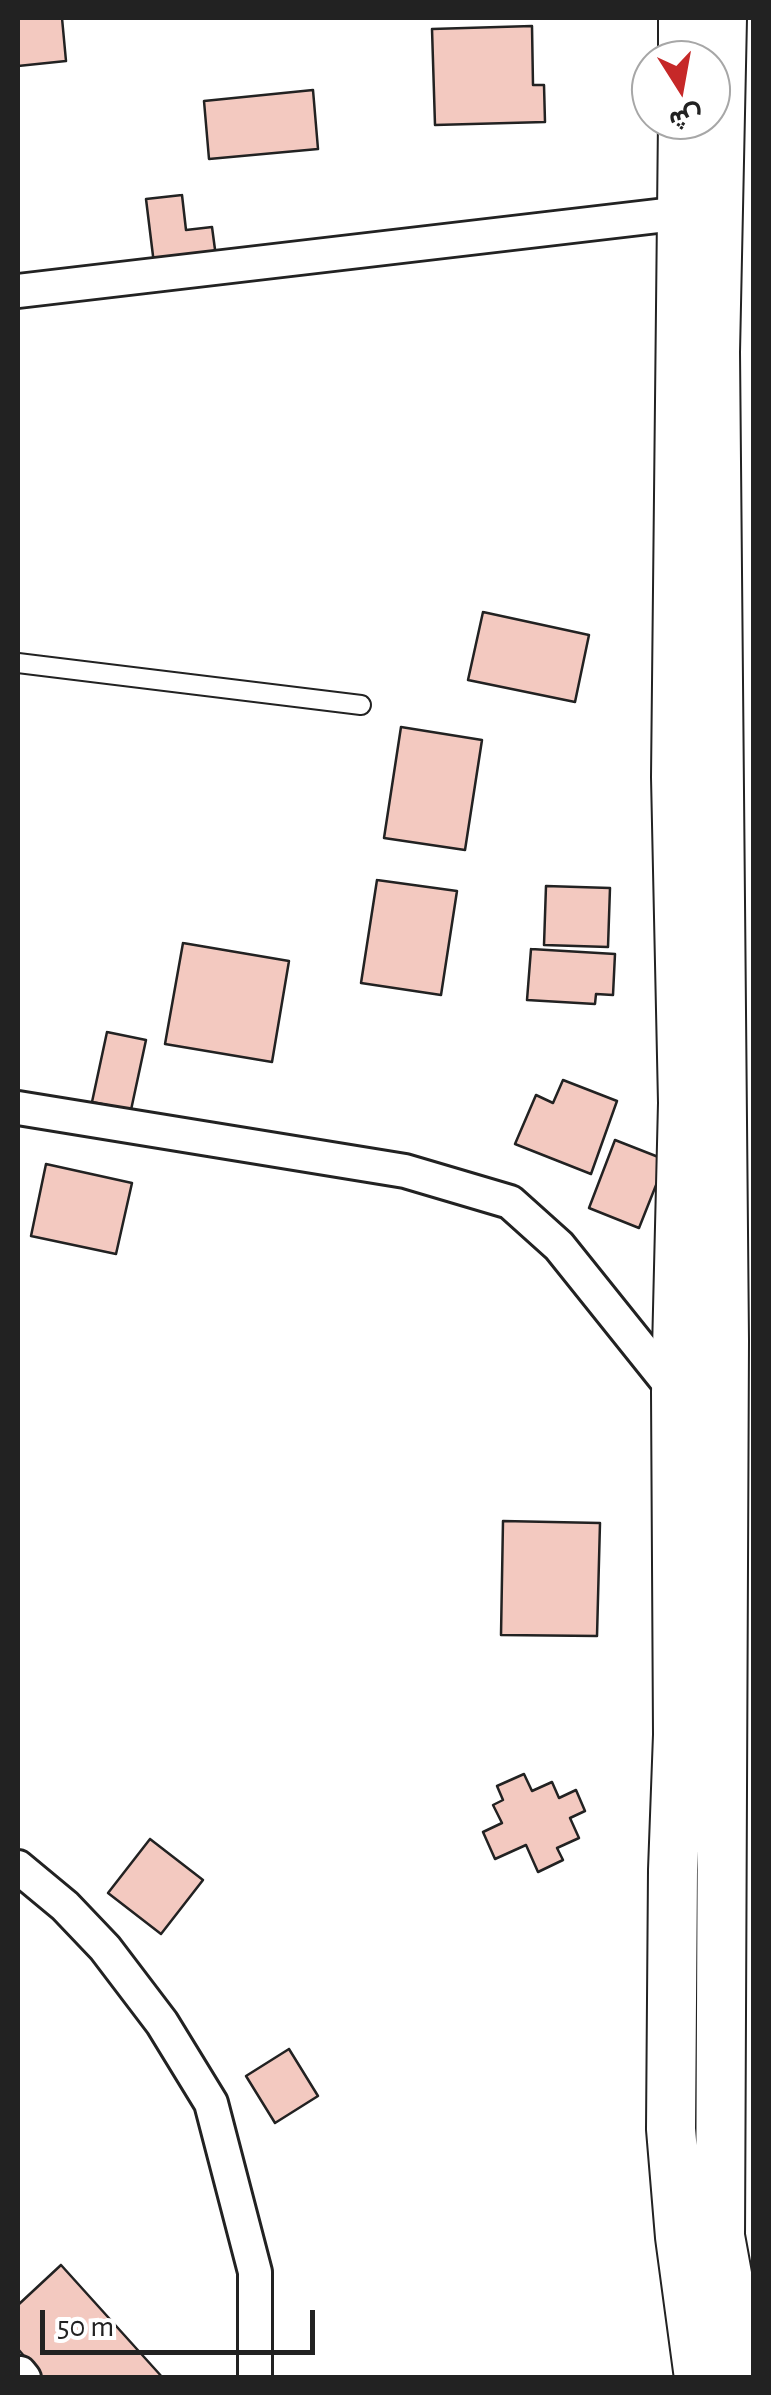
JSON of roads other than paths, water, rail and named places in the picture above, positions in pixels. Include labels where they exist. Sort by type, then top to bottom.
[{"type":"main road","points":[[722,18],[715,352],[738,1475],[720,2236],[746,2378]]},
{"type":"main road","points":[[683,140],[676,778],[683,1103],[676,1392],[678,1735],[671,2129],[680,2238],[700,2378]]},
{"type":"street","points":[[18,292],[682,213]]},
{"type":"street","points":[[18,1108],[405,1172],[510,1202],[559,1246],[676,1392]]},
{"type":"street","points":[[18,1868],[66,1906],[104,1948],[162,2024],[211,2103],[256,2272],[255,2378]]},
{"type":"lane","points":[[18,663],[362,705]]}]
